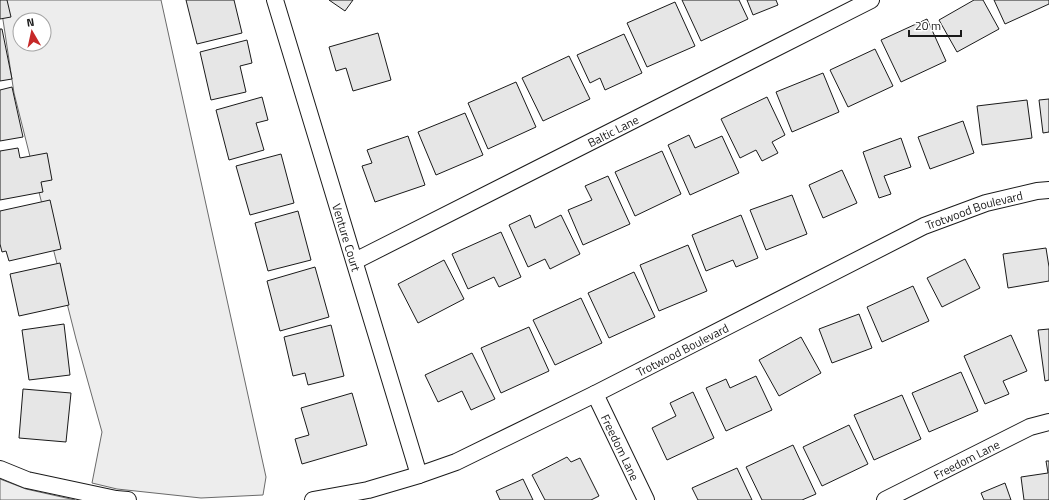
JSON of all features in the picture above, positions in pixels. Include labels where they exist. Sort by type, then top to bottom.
[{"type":"street","name":"Venture Court","points":[[275,0],[418,475]]},
{"type":"street","name":"Baltic Lane","points":[[354,261],[871,0]]},
{"type":"street","name":"Trotwood Boulevard","points":[[313,500],[368,490],[456,462],[595,394],[924,226],[986,203],[1037,191],[1049,190]]},
{"type":"street","name":"Freedom Lane","points":[[595,394],[646,500]]},
{"type":"street","name":"Freedom Lane","points":[[885,500],[1030,427],[1049,422]]},
{"type":"street","points":[[0,469],[27,480],[116,499],[128,500]]},
{"type":"shaded area","points":[[0,0],[161,0],[266,477],[263,495],[201,498],[117,489],[92,483],[102,432],[76,339],[14,93]]},
{"type":"shaded area","points":[[0,479],[26,489],[75,500],[0,500]]},
{"type":"building","points":[[0,0],[7,0],[11,17],[0,19]]},
{"type":"building","points":[[186,0],[234,0],[242,33],[197,44]]},
{"type":"building","points":[[329,0],[353,0],[345,11]]},
{"type":"building","points":[[682,0],[739,0],[748,19],[701,41]]},
{"type":"building","points":[[747,0],[776,0],[778,5],[753,15]]},
{"type":"building","points":[[974,0],[983,0],[999,29],[957,52],[939,20]]},
{"type":"building","points":[[994,0],[1049,0],[1049,4],[1005,24]]},
{"type":"building","points":[[675,2],[695,46],[647,67],[627,23]]},
{"type":"building","points":[[927,19],[946,61],[901,82],[881,40]]},
{"type":"building","points":[[0,29],[2,29],[12,79],[0,81]]},
{"type":"building","points":[[378,33],[391,80],[353,91],[346,68],[336,71],[329,47]]},
{"type":"building","points":[[624,34],[642,73],[605,90],[600,78],[590,83],[577,55]]},
{"type":"building","points":[[247,40],[252,63],[240,66],[246,92],[211,100],[200,52]]},
{"type":"building","points":[[875,49],[893,86],[848,107],[830,70]]},
{"type":"building","points":[[569,56],[590,99],[543,121],[522,78]]},
{"type":"building","points":[[823,73],[839,112],[792,132],[776,92]]},
{"type":"building","points":[[516,82],[536,127],[488,149],[468,103]]},
{"type":"building","points":[[12,87],[23,137],[0,141],[0,90]]},
{"type":"building","points":[[262,97],[268,120],[256,123],[264,150],[229,160],[216,110]]},
{"type":"building","points":[[767,97],[785,135],[772,142],[778,153],[762,161],[756,150],[740,158],[721,119]]},
{"type":"building","points":[[1049,99],[1049,132],[1043,133],[1039,100]]},
{"type":"building","points":[[1027,100],[1032,138],[982,145],[977,106]]},
{"type":"building","points":[[465,113],[483,155],[436,175],[418,132]]},
{"type":"building","points":[[963,121],[974,153],[930,169],[918,137]]},
{"type":"building","points":[[689,135],[695,148],[722,136],[739,173],[690,195],[668,145]]},
{"type":"building","points":[[408,136],[425,185],[375,202],[362,166],[372,163],[367,150]]},
{"type":"building","points":[[901,138],[911,167],[884,176],[891,194],[879,198],[863,152]]},
{"type":"building","points":[[18,148],[20,158],[47,153],[52,180],[41,182],[43,192],[0,200],[0,151]]},
{"type":"building","points":[[662,151],[681,194],[635,216],[615,172]]},
{"type":"building","points":[[281,154],[294,203],[250,215],[236,166]]},
{"type":"building","points":[[842,170],[857,203],[823,218],[809,185]]},
{"type":"building","points":[[608,176],[630,224],[583,245],[568,210],[592,200],[585,186]]},
{"type":"building","points":[[792,195],[807,234],[766,250],[750,210]]},
{"type":"building","points":[[50,200],[61,249],[9,261],[6,251],[2,252],[0,244],[0,211]]},
{"type":"building","points":[[298,211],[311,260],[268,271],[255,223]]},
{"type":"building","points":[[530,215],[535,228],[561,215],[580,254],[550,269],[545,259],[528,267],[509,225]]},
{"type":"building","points":[[741,215],[758,258],[736,267],[733,260],[706,271],[692,235]]},
{"type":"building","points":[[501,232],[521,277],[499,287],[494,277],[468,289],[452,254]]},
{"type":"building","points":[[688,245],[707,291],[659,311],[640,265]]},
{"type":"building","points":[[1046,248],[1049,267],[1049,281],[1008,288],[1003,254]]},
{"type":"building","points":[[965,259],[980,288],[942,307],[927,278]]},
{"type":"building","points":[[444,260],[464,299],[418,323],[398,284]]},
{"type":"building","points":[[60,263],[69,305],[19,316],[10,274]]},
{"type":"building","points":[[315,267],[329,317],[280,331],[267,281]]},
{"type":"building","points":[[634,272],[655,317],[609,338],[588,293]]},
{"type":"building","points":[[913,286],[929,321],[882,342],[867,307]]},
{"type":"building","points":[[581,298],[602,343],[555,365],[533,320]]},
{"type":"building","points":[[859,314],[872,348],[832,363],[819,329]]},
{"type":"building","points":[[64,324],[70,375],[29,380],[22,330]]},
{"type":"building","points":[[331,325],[344,376],[308,385],[305,373],[293,376],[284,337]]},
{"type":"building","points":[[529,327],[549,371],[501,393],[481,348]]},
{"type":"building","points":[[1049,329],[1049,380],[1045,381],[1038,330]]},
{"type":"building","points":[[1011,335],[1027,371],[1003,381],[1009,394],[985,404],[964,356]]},
{"type":"building","points":[[801,337],[821,373],[779,396],[759,360]]},
{"type":"building","points":[[472,353],[495,399],[471,410],[462,391],[438,402],[425,375]]},
{"type":"building","points":[[961,372],[978,411],[929,432],[912,393]]},
{"type":"building","points":[[756,376],[772,410],[726,431],[706,388],[726,379],[730,388]]},
{"type":"building","points":[[23,389],[71,393],[66,442],[19,438]]},
{"type":"building","points":[[693,392],[714,438],[667,460],[652,428],[676,416],[670,403]]},
{"type":"building","points":[[352,393],[367,445],[302,464],[295,439],[309,435],[301,408]]},
{"type":"building","points":[[902,395],[921,439],[874,460],[854,415]]},
{"type":"building","points":[[849,425],[868,464],[822,486],[803,447]]},
{"type":"building","points":[[793,445],[816,494],[802,500],[762,500],[746,467]]},
{"type":"building","points":[[567,457],[571,462],[580,458],[599,496],[591,500],[545,500],[532,475]]},
{"type":"building","points":[[1046,461],[1049,461],[1049,500],[1024,500],[1021,477],[1048,473]]},
{"type":"building","points":[[737,468],[752,500],[698,500],[692,488]]},
{"type":"building","points":[[523,479],[533,500],[500,500],[496,491]]},
{"type":"building","points":[[1005,483],[1011,500],[984,500],[981,493]]}]
